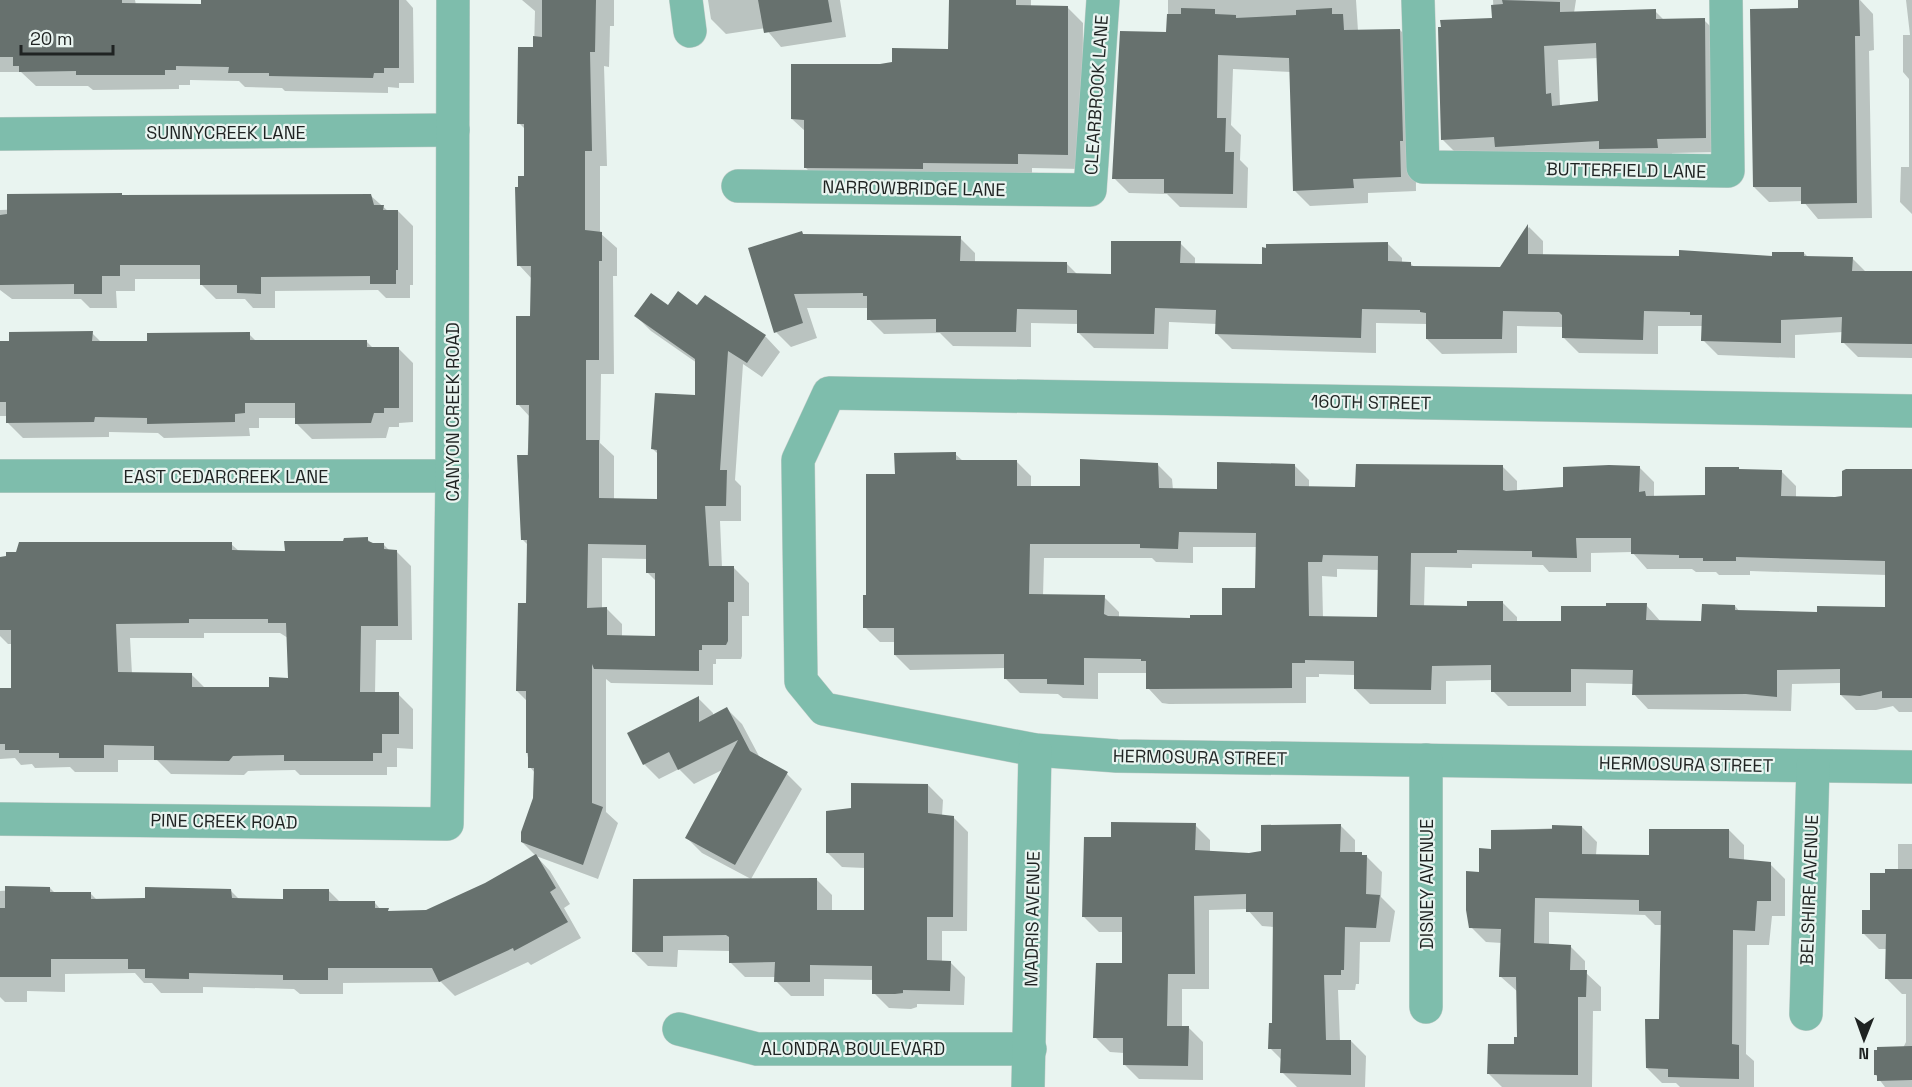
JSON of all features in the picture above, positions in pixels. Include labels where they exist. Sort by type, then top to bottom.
[{"type":"street","name":"CANYON CREEK ROAD","points":[[447,824],[452,476],[453,0]]},
{"type":"street","name":"CLEARBROOK LANE","points":[[1090,190],[1103,0]]},
{"type":"street","name":"BUTTERFIELD LANE","points":[[1418,0],[1424,167],[1728,171],[1726,0]]},
{"type":"street","name":"SUNNYCREEK LANE","points":[[0,134],[453,130]]},
{"type":"street","name":"NARROWBRIDGE LANE","points":[[738,186],[1090,190]]},
{"type":"street","name":"160TH STREET","points":[[829,393],[1912,411]]},
{"type":"street","name":"HERMOSURA STREET","points":[[829,393],[798,460],[801,681],[824,709],[1035,750],[1117,756],[1912,767]]},
{"type":"street","name":"EAST CEDARCREEK LANE","points":[[0,476],[452,476]]},
{"type":"street","name":"MADRIS AVENUE","points":[[1029,1087],[1035,750]]},
{"type":"street","name":"DISNEY AVENUE","points":[[1426,760],[1426,1007]]},
{"type":"street","name":"BELSHIRE AVENUE","points":[[1806,1014],[1813,766]]},
{"type":"street","name":"PINE CREEK ROAD","points":[[0,819],[447,824]]},
{"type":"street","name":"ALONDRA BOULEVARD","points":[[679,1029],[757,1049],[1030,1049]]},
{"type":"building","points":[[0,0],[122,0],[122,3],[201,4],[201,0],[399,0],[399,68],[384,68],[384,73],[374,73],[373,78],[269,76],[269,73],[228,73],[229,67],[176,66],[176,70],[165,70],[165,75],[76,75],[76,71],[19,72],[19,66],[13,66],[13,57],[0,57]]},
{"type":"building","points":[[542,0],[596,0],[595,52],[590,52],[592,151],[585,151],[585,230],[602,232],[602,261],[599,261],[599,360],[586,360],[586,440],[599,440],[599,498],[657,499],[657,450],[651,449],[655,393],[695,395],[695,359],[634,316],[651,293],[668,305],[678,291],[697,305],[705,295],[766,335],[747,363],[728,351],[720,470],[727,470],[726,506],[705,506],[709,566],[734,566],[734,602],[728,602],[728,641],[726,645],[702,645],[702,650],[699,650],[699,671],[594,669],[592,664],[592,803],[603,807],[583,865],[521,842],[521,832],[533,798],[534,768],[528,768],[528,753],[526,753],[526,691],[516,691],[518,603],[526,603],[527,540],[521,540],[517,455],[528,455],[529,405],[516,405],[516,316],[530,316],[531,266],[517,266],[515,187],[518,187],[518,176],[524,176],[524,124],[517,124],[518,47],[533,47],[533,36],[542,37]],"holes":[[[588,544],[646,545],[646,573],[655,573],[655,636],[607,635],[607,607],[587,608]]]},
{"type":"building","points":[[758,0],[828,0],[832,22],[764,33]]},
{"type":"building","points":[[949,0],[1016,0],[1016,5],[1068,6],[1068,155],[1018,154],[1018,164],[923,163],[923,169],[804,168],[804,120],[791,119],[791,64],[880,64],[892,62],[892,48],[948,49]]},
{"type":"building","points":[[1502,0],[1560,2],[1560,12],[1656,9],[1656,19],[1705,18],[1706,138],[1657,139],[1658,148],[1599,149],[1599,141],[1495,147],[1494,137],[1441,140],[1438,27],[1441,27],[1440,20],[1492,18],[1491,5],[1503,4]],"holes":[[[1596,43],[1598,101],[1552,106],[1551,93],[1546,94],[1544,46]]]},
{"type":"building","points":[[1798,0],[1859,0],[1860,36],[1855,36],[1857,203],[1801,204],[1801,187],[1753,187],[1750,9],[1798,8]]},
{"type":"building","points":[[1181,8],[1215,9],[1215,14],[1236,15],[1236,18],[1296,15],[1296,10],[1332,8],[1332,14],[1343,14],[1344,30],[1400,29],[1403,141],[1400,141],[1401,177],[1353,179],[1354,188],[1293,191],[1289,58],[1218,55],[1217,118],[1226,118],[1225,152],[1234,152],[1233,194],[1164,193],[1164,179],[1112,179],[1120,31],[1166,32],[1167,14],[1181,14]]},
{"type":"building","points":[[122,193],[122,195],[371,194],[374,205],[384,205],[383,210],[398,210],[396,284],[370,284],[370,276],[261,277],[261,294],[237,293],[237,285],[200,285],[200,265],[120,265],[120,276],[102,276],[102,294],[74,294],[74,284],[0,285],[0,215],[7,214],[7,194]]},
{"type":"building","points":[[1528,224],[1528,254],[1679,256],[1679,250],[1772,256],[1772,252],[1804,252],[1804,256],[1853,257],[1852,271],[1912,271],[1912,344],[1841,343],[1842,317],[1781,320],[1781,343],[1701,341],[1702,315],[1690,315],[1690,312],[1644,311],[1643,340],[1562,338],[1562,315],[1559,312],[1503,311],[1502,339],[1426,339],[1426,313],[1420,310],[1362,309],[1361,338],[1215,334],[1216,310],[1155,308],[1154,334],[1077,333],[1077,310],[1017,309],[1016,332],[936,332],[936,319],[867,320],[867,296],[863,296],[863,293],[794,294],[803,323],[774,333],[748,248],[802,231],[803,234],[961,236],[960,261],[1067,262],[1067,273],[1111,274],[1111,241],[1181,241],[1180,263],[1262,264],[1262,247],[1266,248],[1266,244],[1388,242],[1388,261],[1411,262],[1411,266],[1500,267]]},
{"type":"building","points":[[93,331],[92,341],[147,341],[147,333],[250,332],[250,340],[367,340],[367,347],[399,347],[399,408],[384,408],[384,413],[374,413],[371,423],[295,424],[295,403],[245,403],[245,413],[235,414],[235,422],[147,424],[147,418],[95,417],[94,422],[6,423],[6,402],[0,402],[0,341],[9,341],[9,332]]},
{"type":"building","points":[[956,452],[956,460],[1017,460],[1017,486],[1080,486],[1080,459],[1158,463],[1159,488],[1217,489],[1217,462],[1295,464],[1295,486],[1355,487],[1356,464],[1503,465],[1503,490],[1506,491],[1563,487],[1563,467],[1640,466],[1639,492],[1645,491],[1646,496],[1705,495],[1705,467],[1782,470],[1781,496],[1835,497],[1842,496],[1842,471],[1846,469],[1912,469],[1912,698],[1882,698],[1882,691],[1860,696],[1840,695],[1840,669],[1777,670],[1777,697],[1746,694],[1632,695],[1633,670],[1571,669],[1571,692],[1491,692],[1491,665],[1432,666],[1431,690],[1354,689],[1354,661],[1305,660],[1305,663],[1292,663],[1292,688],[1146,689],[1146,661],[1141,661],[1141,659],[1084,658],[1084,685],[1047,684],[1047,679],[1004,679],[1004,654],[894,655],[894,628],[863,628],[863,595],[866,595],[866,474],[895,474],[894,453]],"holes":[[[1179,532],[1256,533],[1255,588],[1222,588],[1222,615],[1190,615],[1190,618],[1108,616],[1104,614],[1105,595],[1029,594],[1030,544],[1140,544],[1140,548],[1178,549]],[[1576,538],[1631,538],[1631,554],[1679,555],[1679,558],[1703,558],[1703,561],[1736,561],[1736,557],[1885,561],[1885,607],[1817,606],[1817,612],[1735,610],[1735,605],[1702,604],[1701,621],[1646,620],[1647,603],[1606,603],[1606,606],[1561,606],[1561,621],[1503,621],[1503,601],[1467,601],[1467,606],[1410,605],[1411,553],[1457,553],[1457,550],[1532,551],[1532,557],[1577,558]],[[1323,555],[1378,556],[1377,617],[1309,616],[1308,562],[1322,562]]]},
{"type":"building","points":[[368,537],[368,541],[373,543],[384,543],[384,549],[397,550],[398,626],[361,626],[360,692],[399,692],[399,734],[382,734],[382,753],[373,753],[373,761],[284,761],[284,755],[233,756],[229,761],[154,760],[154,746],[104,745],[104,758],[59,758],[59,753],[19,753],[19,750],[5,750],[5,744],[0,744],[0,688],[11,688],[11,630],[0,630],[0,557],[6,556],[6,552],[16,552],[19,542],[232,542],[232,550],[285,551],[284,541],[343,541],[344,538]],"holes":[[[189,619],[268,619],[268,623],[286,623],[288,678],[269,677],[269,687],[192,687],[192,673],[118,672],[116,624],[189,623]]]},
{"type":"building","points":[[699,696],[699,722],[727,707],[750,751],[788,772],[735,865],[685,838],[738,740],[678,770],[669,752],[643,765],[627,733]]},
{"type":"building","points":[[851,783],[928,784],[928,813],[954,816],[953,917],[927,917],[927,960],[951,961],[950,991],[903,990],[903,993],[872,994],[872,966],[810,965],[810,982],[774,982],[775,962],[729,963],[729,937],[726,935],[663,936],[663,952],[632,952],[633,879],[817,878],[817,910],[864,910],[864,853],[826,853],[826,811],[851,808]]},
{"type":"building","points":[[1111,822],[1196,823],[1195,850],[1249,853],[1261,851],[1261,825],[1341,824],[1340,852],[1362,852],[1362,855],[1367,855],[1366,894],[1380,895],[1376,928],[1345,927],[1344,970],[1341,970],[1341,975],[1324,975],[1326,1040],[1351,1040],[1351,1075],[1280,1073],[1281,1049],[1268,1049],[1269,1023],[1272,1023],[1273,912],[1246,912],[1246,894],[1194,896],[1195,974],[1168,974],[1167,1026],[1189,1026],[1188,1066],[1123,1065],[1123,1038],[1093,1038],[1096,963],[1122,963],[1122,917],[1082,917],[1084,837],[1111,837]]},
{"type":"building","points":[[1552,825],[1582,826],[1582,854],[1649,855],[1649,829],[1729,829],[1729,858],[1771,862],[1771,901],[1757,901],[1755,931],[1733,930],[1732,1044],[1739,1045],[1739,1079],[1668,1077],[1668,1069],[1646,1068],[1645,1019],[1659,1019],[1661,911],[1639,911],[1639,900],[1535,898],[1534,943],[1571,945],[1570,970],[1587,970],[1586,997],[1578,997],[1578,1075],[1487,1074],[1488,1044],[1514,1044],[1514,1037],[1517,1037],[1516,977],[1499,977],[1501,929],[1469,928],[1466,910],[1466,871],[1479,872],[1479,848],[1491,849],[1491,830],[1552,829]]},
{"type":"building","points":[[536,854],[556,888],[550,892],[568,922],[514,951],[513,948],[439,982],[432,968],[328,968],[328,980],[283,980],[283,975],[189,973],[189,979],[145,978],[145,969],[128,969],[128,959],[51,959],[51,977],[0,977],[0,908],[5,908],[5,886],[50,887],[50,892],[91,892],[91,899],[145,898],[145,887],[231,889],[232,898],[283,899],[283,889],[329,889],[329,901],[375,901],[375,908],[389,908],[388,911],[426,910],[485,883]]},
{"type":"building","points":[[1885,869],[1912,869],[1912,979],[1885,979],[1886,934],[1862,934],[1862,910],[1870,910],[1870,873],[1885,873]]},
{"type":"building","points":[[1912,1046],[1912,1080],[1877,1081],[1877,1075],[1874,1075],[1874,1050],[1877,1050],[1877,1047]]}]
